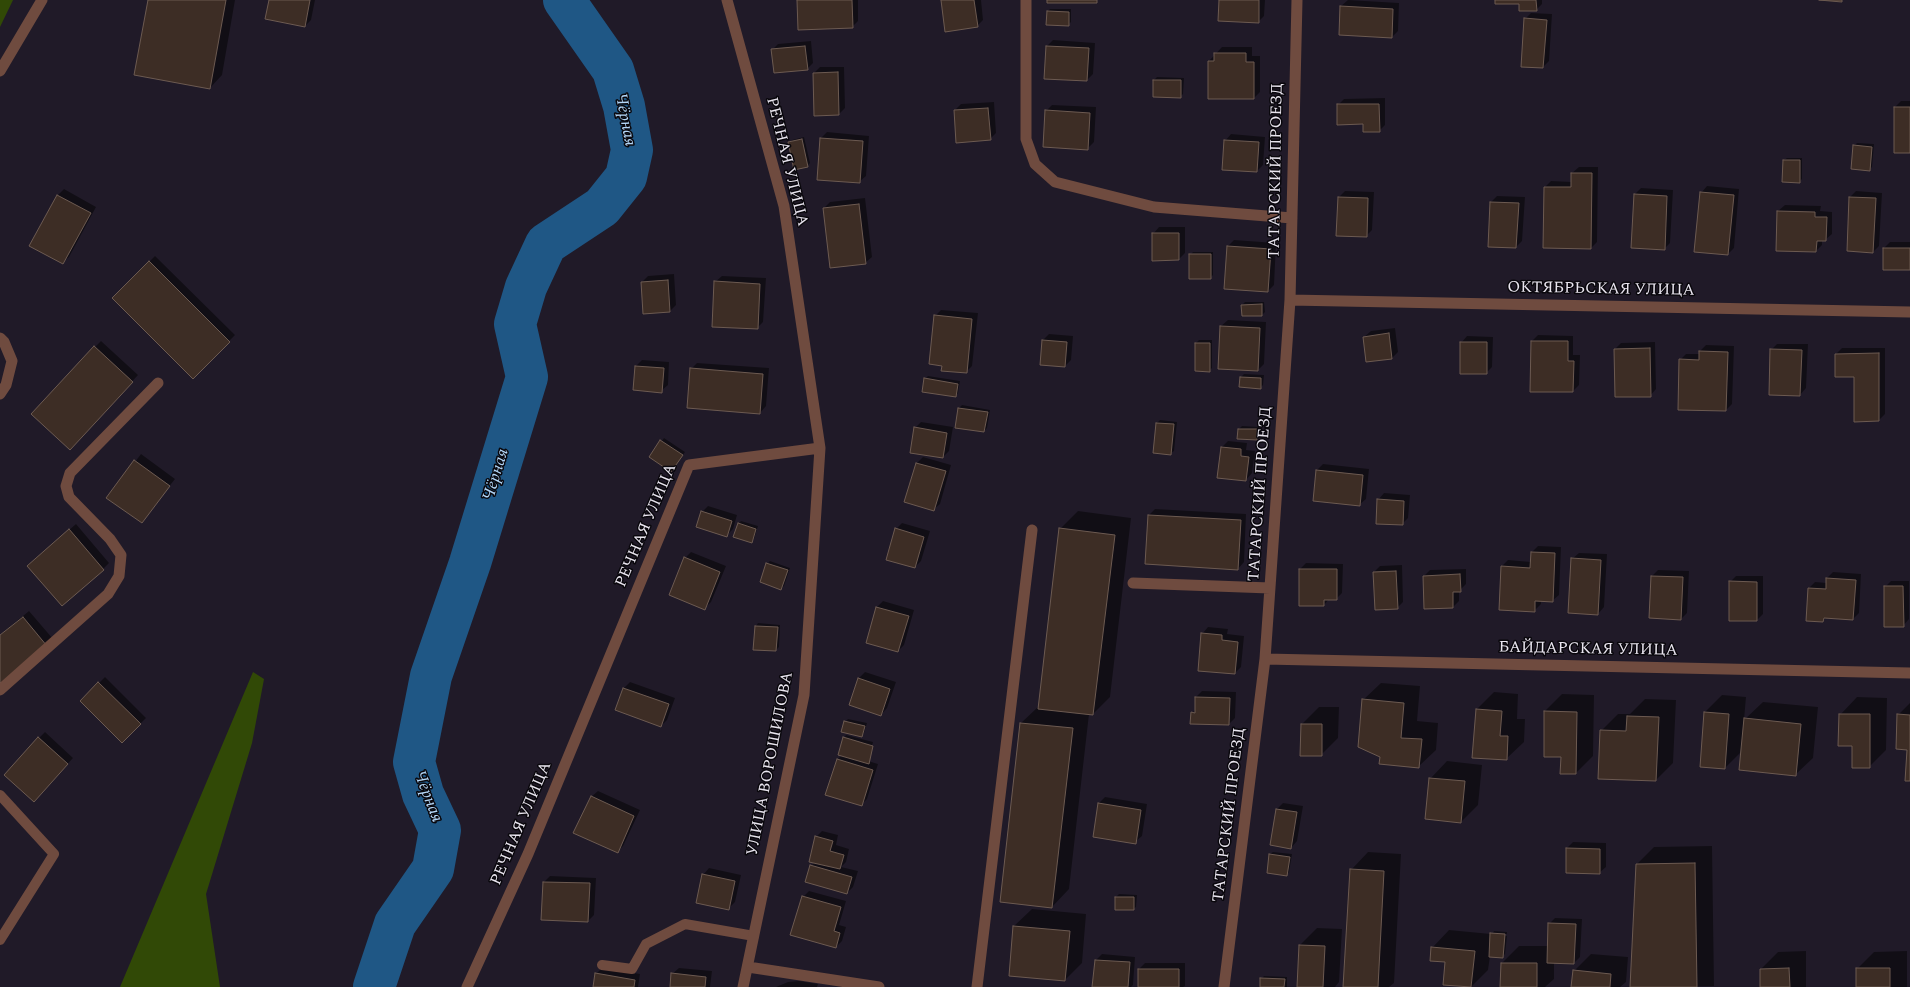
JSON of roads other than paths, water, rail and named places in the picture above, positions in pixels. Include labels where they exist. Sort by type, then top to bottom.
[{"type":"street","points":[[0,71],[42,0]]},
{"type":"street","name":"РЕЧНАЯ УЛИЦА","points":[[467,987],[528,854],[689,465],[820,448],[784,206],[726,0]]},
{"type":"street","points":[[1026,0],[1026,139],[1035,164],[1055,182],[1154,207],[1292,218]]},
{"type":"street","name":"ТАТАРСКИЙ ПРОЕЗД","points":[[1224,987],[1266,660],[1290,300],[1297,0]]},
{"type":"street","name":"ОКТЯБРЬСКАЯ УЛИЦА","points":[[1290,300],[1910,312]]},
{"type":"street","points":[[0,338],[4,342],[12,361],[6,385],[0,394]]},
{"type":"street","points":[[0,690],[108,594],[118,576],[121,555],[110,539],[69,497],[66,486],[70,473],[158,383]]},
{"type":"street","name":"УЛИЦА ВОРОШИЛОВА","points":[[743,987],[804,695],[820,448]]},
{"type":"street","points":[[977,987],[1032,530]]},
{"type":"street","points":[[1133,583],[1270,588]]},
{"type":"street","name":"БАЙДАРСКАЯ УЛИЦА","points":[[1266,660],[1910,673]]},
{"type":"street","points":[[748,967],[879,987]]},
{"type":"lane","points":[[0,795],[54,854],[0,940]]},
{"type":"lane","points":[[602,965],[632,969],[646,944],[685,924],[754,936]]},
{"type":"waterway","name":"Чёрная","points":[[374,987],[395,924],[433,869],[440,830],[423,794],[414,762],[431,676],[470,563],[527,377],[515,324],[526,287],[546,244],[602,207],[626,177],[632,150],[624,106],[613,70],[564,0]]}]
